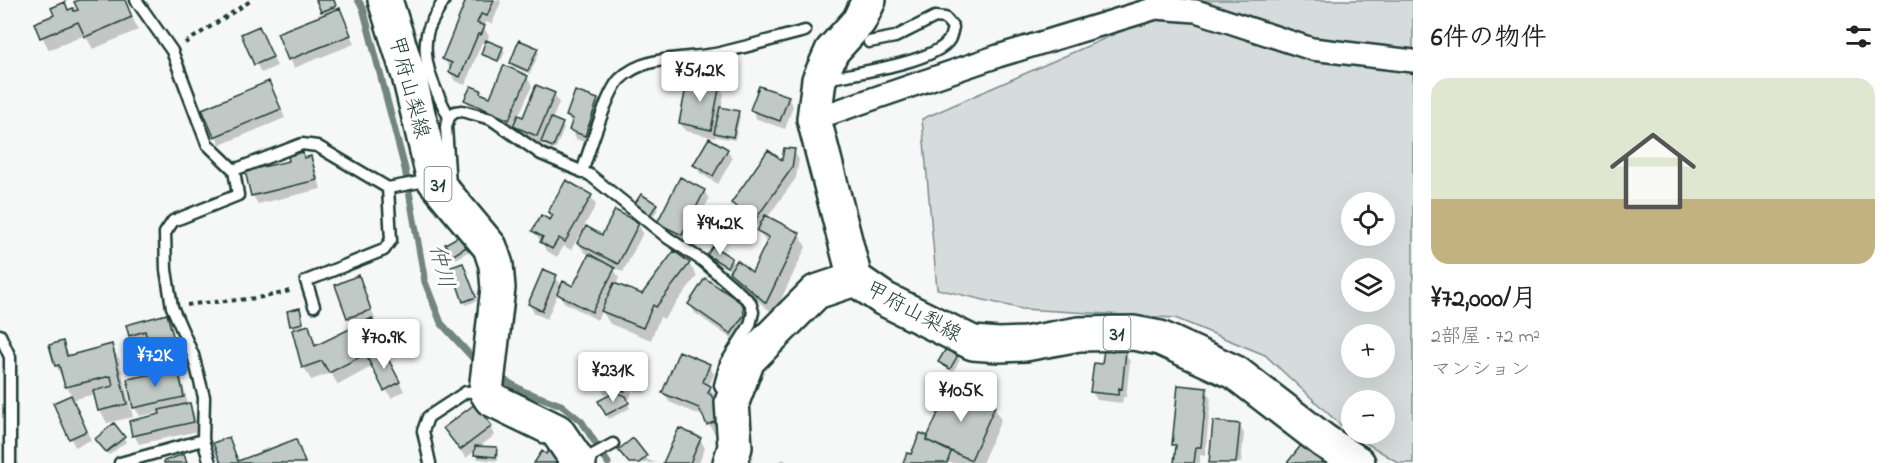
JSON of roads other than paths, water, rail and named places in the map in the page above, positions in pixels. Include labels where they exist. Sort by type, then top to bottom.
[{"type":"main road","name":"甲府山梨線","points":[[385,0],[409,76],[437,187],[490,248],[496,265],[498,288],[487,377]]},
{"type":"main road","points":[[855,279],[814,119],[819,80],[832,51],[866,21]]},
{"type":"main road","name":"甲府山梨線","points":[[730,463],[735,447],[732,402],[748,360],[816,292],[855,279],[884,299],[973,343],[1025,344],[1079,334],[1133,333],[1160,338],[1236,373],[1324,441],[1358,463]]},
{"type":"main road","points":[[487,377],[491,399],[557,430],[582,462]]},
{"type":"street","points":[[814,119],[998,56],[1156,8],[1196,11],[1312,49],[1413,61]]},
{"type":"lane","points":[[135,0],[172,51],[207,144],[234,170],[238,195],[173,221],[165,233],[166,270],[172,307],[193,355],[204,397],[203,440],[210,463]]},
{"type":"lane","points":[[444,0],[427,33],[427,51],[431,82],[449,117]]},
{"type":"lane","points":[[819,80],[891,66],[940,50],[950,39],[952,27],[945,18],[935,17],[895,37],[866,21]]},
{"type":"lane","points":[[582,172],[618,80],[632,70],[646,64],[718,53],[805,31]]},
{"type":"lane","points":[[234,170],[302,144],[317,146],[392,187],[437,187],[449,117],[455,112],[462,111],[491,119],[541,154],[590,176],[668,237],[703,261],[750,302],[753,312],[750,325],[726,363],[720,385],[724,397],[732,402]]},
{"type":"lane","points":[[314,306],[306,281],[384,250],[392,240],[392,187]]},
{"type":"lane","points":[[0,335],[9,357],[9,463]]},
{"type":"lane","points":[[430,463],[423,431],[428,417],[487,377]]},
{"type":"lane","points":[[120,463],[203,440]]},
{"type":"lane","points":[[582,462],[613,444]]},
{"type":"waterway","name":"仲川","points":[[358,0],[363,8],[405,169],[425,282],[441,323],[479,365]]},
{"type":"waterway","name":"仲川","points":[[496,375],[523,391],[561,405],[582,422],[608,463]]}]
